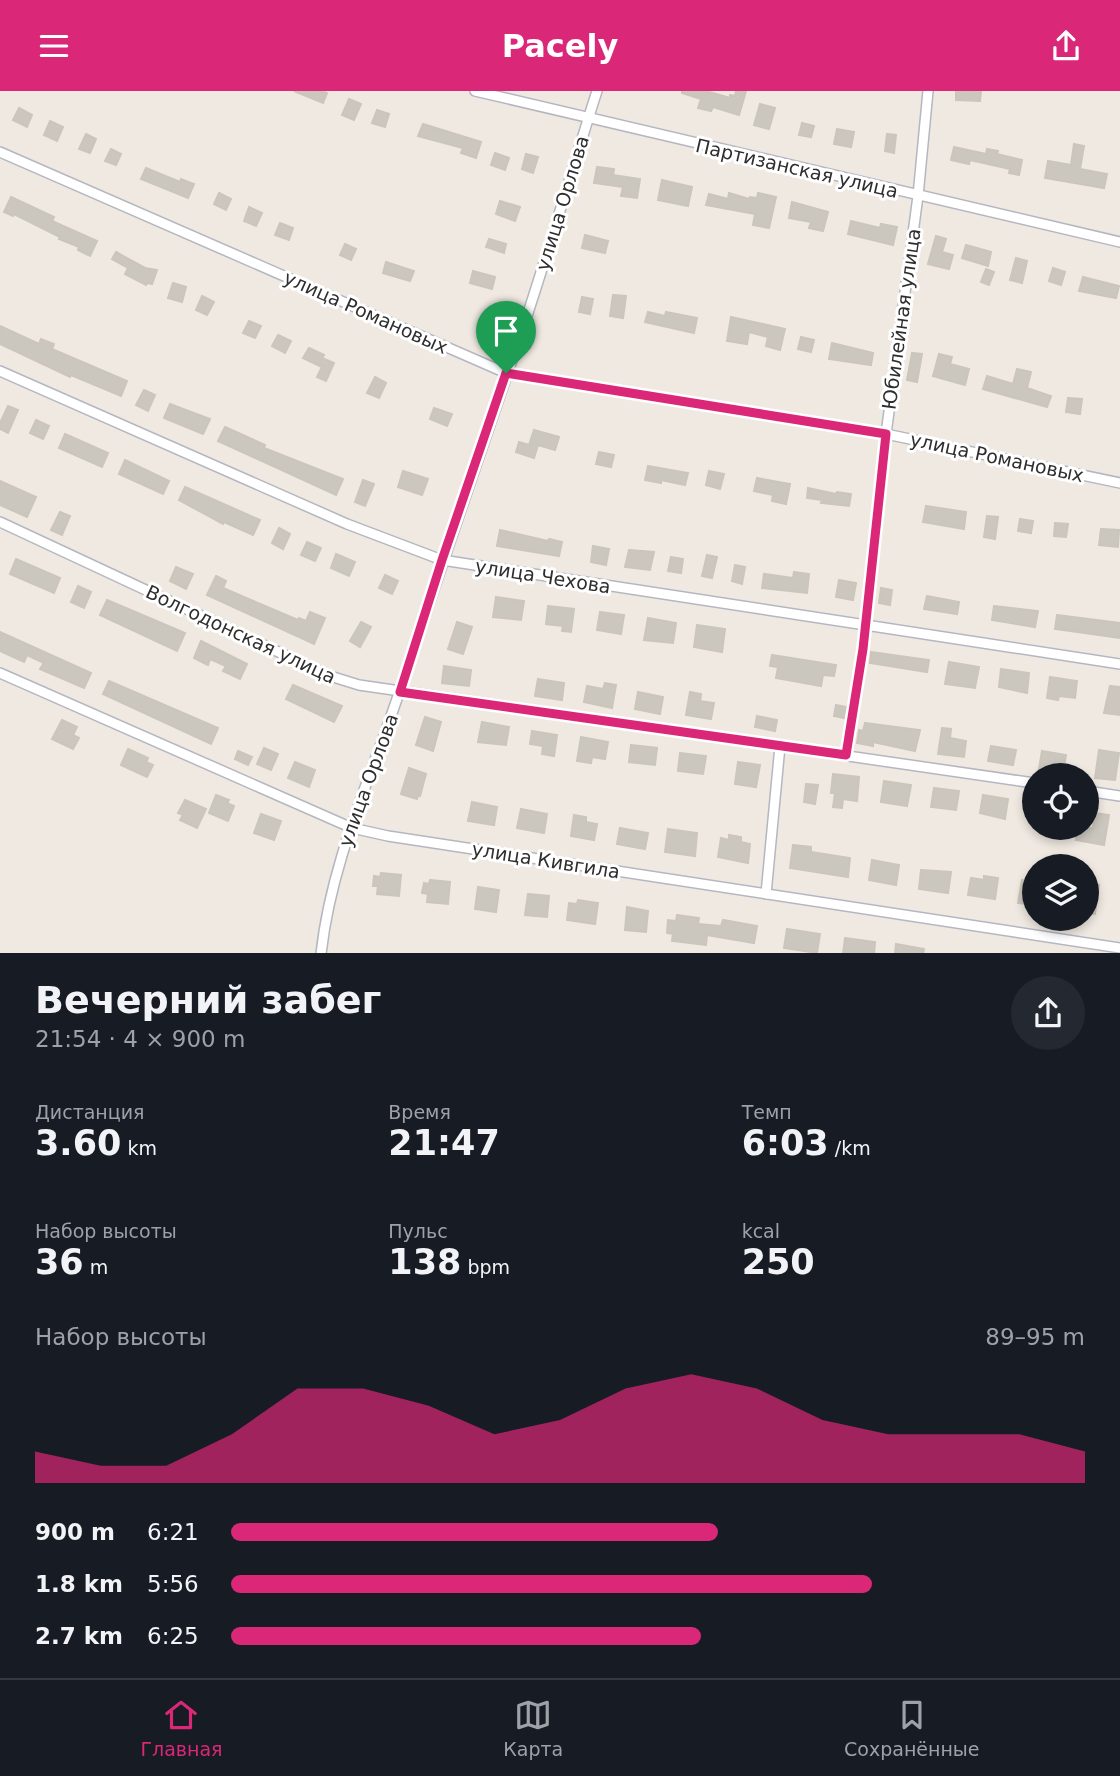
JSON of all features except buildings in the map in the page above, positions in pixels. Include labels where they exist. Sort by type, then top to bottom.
[{"type":"street","name":"Партизанская улица","points":[[475,91],[1120,242]]},
{"type":"street","name":"улица Орлова","points":[[321,953],[336,873],[521,333],[597,91]]},
{"type":"street","name":"Юбилейная улица","points":[[846,755],[863,649],[863,625],[918,196],[928,91]]},
{"type":"street","name":"улица Романовых","points":[[0,152],[506,373],[886,434],[1120,483]]},
{"type":"street","name":"улица Чехова","points":[[0,371],[335,519],[442,560],[1120,664]]},
{"type":"street","name":"Волгодонская улица","points":[[0,522],[330,676],[359,685],[1022,781]]},
{"type":"street","name":"улица Кивгила","points":[[0,673],[352,828],[388,836],[1120,948]]},
{"type":"street","points":[[766,894],[780,746]]},
{"type":"street","points":[[1099,793],[1120,796]]},
{"type":"route","points":[[506,373],[886,434],[863,625],[863,649],[846,755],[400,692],[506,373]]}]
